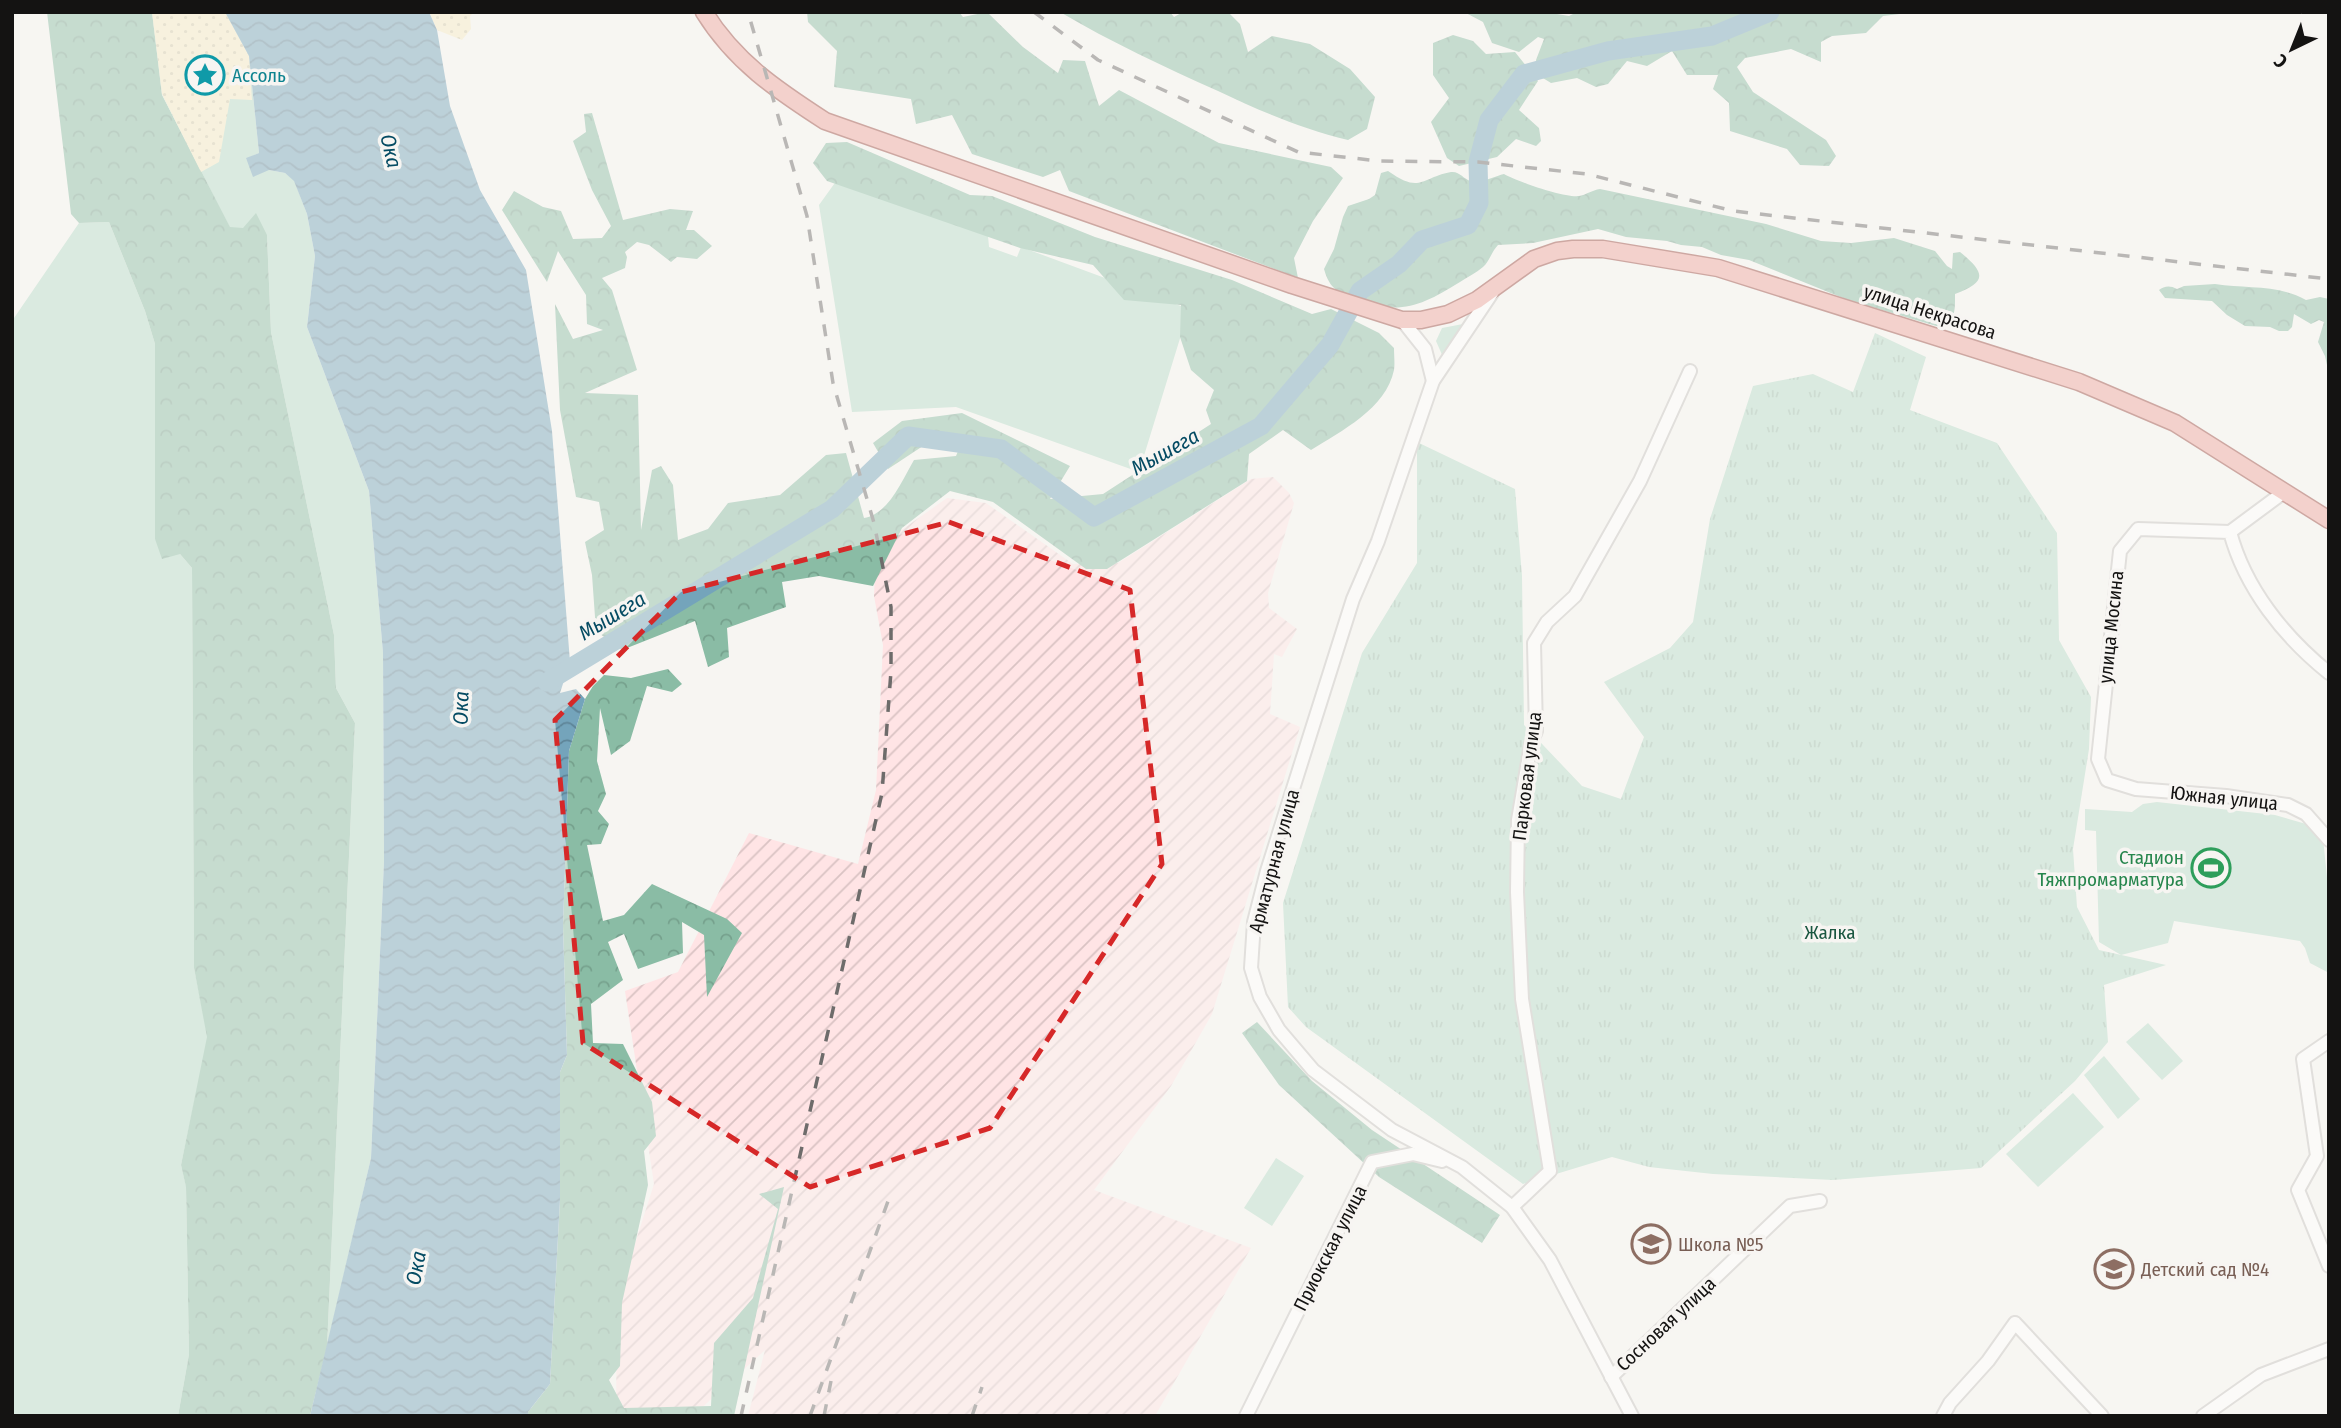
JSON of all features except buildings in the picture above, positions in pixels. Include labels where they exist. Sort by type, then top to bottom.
[{"type":"main road","name":"улица Некрасова","points":[[704,12],[731,49],[768,84],[825,121],[1362,308],[1402,320],[1421,320],[1448,314],[1477,300],[1534,260],[1557,251],[1573,249],[1603,248],[1718,268],[2080,382],[2175,423],[2329,520]]},
{"type":"street","name":"улица Некрасова","points":[[1433,381],[1497,287]]},
{"type":"street","points":[[1402,320],[1425,349],[1433,381]]},
{"type":"street","name":"Парковая улица","points":[[1512,1207],[1550,1171],[1522,999],[1517,892],[1518,820],[1531,744],[1536,731],[1534,643],[1547,622],[1575,596],[1640,481],[1690,371]]},
{"type":"street","name":"Арматурная улица","points":[[1433,381],[1378,541],[1353,599],[1267,871],[1254,922],[1251,968],[1260,997],[1279,1030],[1312,1070],[1392,1130],[1462,1167],[1512,1207],[1550,1259],[1632,1416]]},
{"type":"street","points":[[2284,492],[2230,532],[2235,551],[2252,584],[2276,621],[2302,652],[2329,673]]},
{"type":"street","name":"улица Мосина","points":[[2107,780],[2098,759],[2120,551],[2138,529],[2230,532]]},
{"type":"street","name":"Южная улица","points":[[2107,780],[2136,789],[2227,796],[2288,805],[2306,814],[2329,840]]},
{"type":"street","points":[[2329,1041],[2303,1059],[2317,1156],[2298,1190],[2329,1265]]},
{"type":"street","name":"Приокская улица","points":[[1246,1416],[1372,1163],[1413,1154],[1462,1167]]},
{"type":"street","name":"Сосновая улица","points":[[1611,1377],[1790,1206],[1821,1201]]},
{"type":"street","points":[[1943,1416],[1950,1403],[1988,1361],[2015,1323],[2102,1416]]},
{"type":"street","points":[[2203,1416],[2261,1375],[2329,1349]]},
{"type":"highlighted area","points":[[949,522],[1130,590],[1162,864],[990,1128],[810,1187],[583,1043],[555,720],[681,592]]},
{"type":"shaded area","points":[[1273,477],[1289,493],[1294,503],[1268,593],[1269,608],[1297,629],[1282,657],[1274,654],[1270,714],[1300,727],[1212,1014],[1171,1086],[1094,1190],[1251,1248],[1155,1416],[748,1416],[765,1350],[697,1412],[616,1412],[617,1300],[654,1184],[625,991],[678,972],[749,833],[858,864],[876,790],[883,645],[874,596],[876,548],[947,498],[986,503],[1073,564],[1118,563],[1251,479]]},
{"type":"green space","points":[[47,12],[152,12],[162,95],[230,227],[243,228],[256,213],[267,235],[271,332],[334,635],[336,688],[355,723],[327,1347],[310,1416],[178,1416],[189,1354],[186,1187],[181,1165],[207,1037],[194,968],[192,568],[180,554],[162,559],[155,539],[155,344],[145,311],[109,222],[79,223],[71,214]]},
{"type":"green space","points":[[152,12],[225,12],[249,56],[259,153],[246,159],[269,170],[285,173],[294,180],[307,214],[315,256],[307,327],[369,491],[383,653],[384,861],[371,1158],[327,1347],[355,723],[336,688],[334,635],[271,332],[267,235],[243,228],[230,228],[162,94]]},
{"type":"green space","points":[[807,12],[959,12],[963,17],[987,12],[1023,47],[1058,73],[1063,60],[1085,61],[1099,106],[1119,90],[1219,143],[1331,167],[1343,178],[1313,221],[1294,258],[1298,278],[1069,191],[1060,170],[1043,177],[972,154],[952,115],[916,124],[911,99],[834,87],[837,51],[808,22]]},
{"type":"green space","points":[[1060,12],[1170,12],[1174,17],[1183,12],[1228,12],[1240,24],[1248,52],[1272,36],[1310,44],[1350,69],[1375,97],[1367,129],[1348,140],[1282,119],[1158,63]]},
{"type":"green space","points":[[1464,12],[1545,12],[1569,16],[1577,12],[1916,12],[1883,16],[1866,33],[1832,36],[1821,42],[1821,62],[1791,49],[1745,58],[1737,67],[1753,92],[1826,140],[1836,156],[1829,166],[1800,165],[1787,149],[1730,131],[1729,103],[1713,89],[1718,75],[1687,75],[1672,51],[1647,66],[1627,61],[1608,84],[1596,87],[1577,78],[1551,83],[1538,75],[1536,60],[1544,39],[1538,37],[1519,52],[1492,43],[1483,22]]},
{"type":"green space","points":[[1453,35],[1473,41],[1486,54],[1515,52],[1538,81],[1519,110],[1539,128],[1541,141],[1536,146],[1516,139],[1497,157],[1459,166],[1447,158],[1431,122],[1449,98],[1433,75],[1433,43]]},
{"type":"green space","points":[[592,113],[623,220],[670,209],[693,211],[686,230],[694,230],[712,246],[697,259],[677,257],[671,262],[649,245],[637,242],[625,252],[625,268],[602,278],[612,290],[637,370],[585,393],[638,395],[641,530],[652,470],[661,466],[673,485],[678,540],[708,529],[728,503],[780,495],[826,455],[846,453],[864,518],[873,515],[894,495],[914,460],[956,456],[961,444],[926,444],[888,469],[873,443],[902,421],[962,413],[1070,466],[1050,499],[1103,494],[1211,424],[1206,410],[1214,390],[1191,370],[1180,337],[1181,305],[1124,300],[1093,265],[1020,248],[827,181],[813,163],[826,143],[847,142],[970,195],[992,196],[1095,237],[1232,280],[1312,314],[1331,309],[1379,333],[1394,348],[1394,370],[1382,396],[1361,418],[1311,450],[1283,430],[1249,454],[1247,481],[1107,569],[1086,569],[993,502],[950,491],[902,528],[873,586],[819,576],[782,582],[786,607],[727,628],[729,657],[708,667],[695,621],[622,650],[596,631],[592,575],[585,542],[604,530],[599,502],[576,497],[560,410],[555,304],[573,339],[603,330],[587,324],[586,295],[558,251],[547,282],[502,210],[514,191],[543,207],[561,211],[573,239],[602,238],[611,226],[592,190],[573,141],[586,132],[584,114]]},
{"type":"green space","points":[[1388,171],[1414,183],[1454,172],[1475,182],[1504,174],[1572,196],[1600,189],[1766,224],[1821,241],[1851,243],[1894,238],[1935,251],[1952,269],[1953,253],[1960,252],[1975,266],[1979,276],[1973,285],[1955,294],[1953,317],[1943,328],[1848,300],[1749,260],[1721,255],[1702,247],[1626,237],[1598,229],[1533,243],[1498,245],[1483,267],[1434,297],[1411,306],[1373,305],[1340,292],[1329,282],[1324,269],[1334,249],[1348,206],[1375,195],[1381,173]]},
{"type":"green space","points":[[837,180],[988,236],[989,247],[1017,257],[1021,247],[1189,309],[1139,472],[956,407],[852,412],[819,205]]},
{"type":"green space","points":[[109,222],[145,311],[155,344],[155,539],[180,554],[192,568],[194,968],[208,1037],[181,1165],[186,1186],[189,1354],[178,1416],[12,1416],[12,321],[79,223]]},
{"type":"green space","points":[[2215,284],[2273,289],[2306,300],[2320,297],[2329,299],[2329,374],[2318,342],[2324,322],[2319,320],[2311,324],[2294,314],[2292,327],[2288,331],[2245,326],[2227,315],[2212,301],[2165,298],[2159,290],[2167,286],[2177,289]]},
{"type":"green space","points":[[1463,324],[1443,357],[1436,341],[1442,328]]},
{"type":"green space","name":"Жалка","points":[[1875,333],[1926,357],[1910,410],[1997,443],[2057,533],[2059,640],[2091,697],[2089,749],[2073,849],[2077,907],[2099,950],[2166,965],[2104,985],[2108,1042],[2075,1081],[1981,1168],[1833,1180],[1713,1174],[1649,1167],[1612,1157],[1523,1184],[1306,1027],[1288,1007],[1283,903],[1362,653],[1417,563],[1417,442],[1515,489],[1522,576],[1524,725],[1582,786],[1621,799],[1644,737],[1604,682],[1670,648],[1693,622],[1710,519],[1753,386],[1813,374],[1853,392]]},
{"type":"green space","points":[[668,669],[682,684],[672,692],[647,686],[630,741],[611,755],[600,708],[597,761],[606,794],[598,811],[609,824],[601,844],[587,845],[603,921],[624,915],[652,884],[727,919],[742,933],[707,997],[704,935],[682,922],[683,953],[638,969],[624,934],[608,942],[623,980],[591,1004],[593,1043],[623,1044],[652,1102],[656,1136],[644,1151],[648,1185],[622,1303],[620,1366],[609,1380],[624,1408],[711,1406],[714,1343],[753,1298],[778,1209],[759,1194],[784,1187],[734,1416],[528,1416],[528,1412],[550,1384],[560,1200],[560,1072],[567,1055],[563,926],[569,751],[585,699],[604,675],[631,678]]},
{"type":"green space","name":"Стадион Тяжпромарматура","points":[[2157,802],[2275,815],[2313,826],[2323,838],[2329,897],[2329,973],[2310,963],[2300,941],[2174,921],[2168,943],[2121,955],[2099,942],[2096,831],[2085,830],[2085,809],[2132,812],[2143,804]]},
{"type":"green space","points":[[1257,1022],[1312,1081],[1372,1130],[1500,1215],[1482,1243],[1379,1177],[1279,1085],[1242,1033]]},
{"type":"green space","points":[[2148,1023],[2183,1061],[2162,1080],[2126,1042]]},
{"type":"green space","points":[[2104,1056],[2140,1099],[2118,1119],[2084,1075]]},
{"type":"green space","points":[[2073,1093],[2104,1127],[2038,1187],[2006,1154]]},
{"type":"green space","points":[[1276,1158],[1304,1176],[1272,1226],[1244,1208]]},
{"type":"sand","name":"Ассоль","points":[[152,12],[225,12],[249,56],[252,100],[230,99],[219,162],[201,172],[162,94]]},
{"type":"sand","points":[[429,12],[474,12],[470,16],[471,29],[462,40],[437,30]]},
{"type":"water","name":"Ока","points":[[225,12],[429,12],[437,30],[450,106],[480,190],[526,270],[552,431],[570,662],[560,693],[576,689],[585,699],[569,751],[563,926],[567,1055],[560,1072],[560,1200],[550,1384],[528,1412],[528,1416],[310,1416],[371,1158],[384,861],[383,653],[369,491],[307,327],[315,256],[307,214],[294,181],[285,173],[269,170],[253,177],[246,158],[259,153],[249,56]]},
{"type":"waterway","name":"Мышега","points":[[547,682],[832,509],[908,436],[1001,449],[1094,517],[1261,426],[1330,345],[1360,291],[1399,264],[1422,240],[1468,225],[1479,203],[1478,162],[1489,120],[1524,74],[1608,51],[1712,36],[1770,12]]},
{"type":"railway","points":[[741,1416],[882,793],[891,671],[891,607],[874,523],[833,383],[807,216],[748,12]]},
{"type":"railway","points":[[1034,12],[1098,60],[1298,152],[1379,161],[1478,162],[1587,174],[1733,211],[2329,279]]},
{"type":"railway","points":[[810,1416],[891,1193]]},
{"type":"railway","points":[[824,1416],[831,1381]]},
{"type":"railway","points":[[972,1416],[982,1387]]},
{"type":"place","name":"Ассоль","points":[[205,75]]},
{"type":"place","name":"Стадион Тяжпромарматура","points":[[2211,868]]},
{"type":"place","name":"Школа №5","points":[[1651,1244]]},
{"type":"place","name":"Детский сад №4","points":[[2114,1269]]}]
